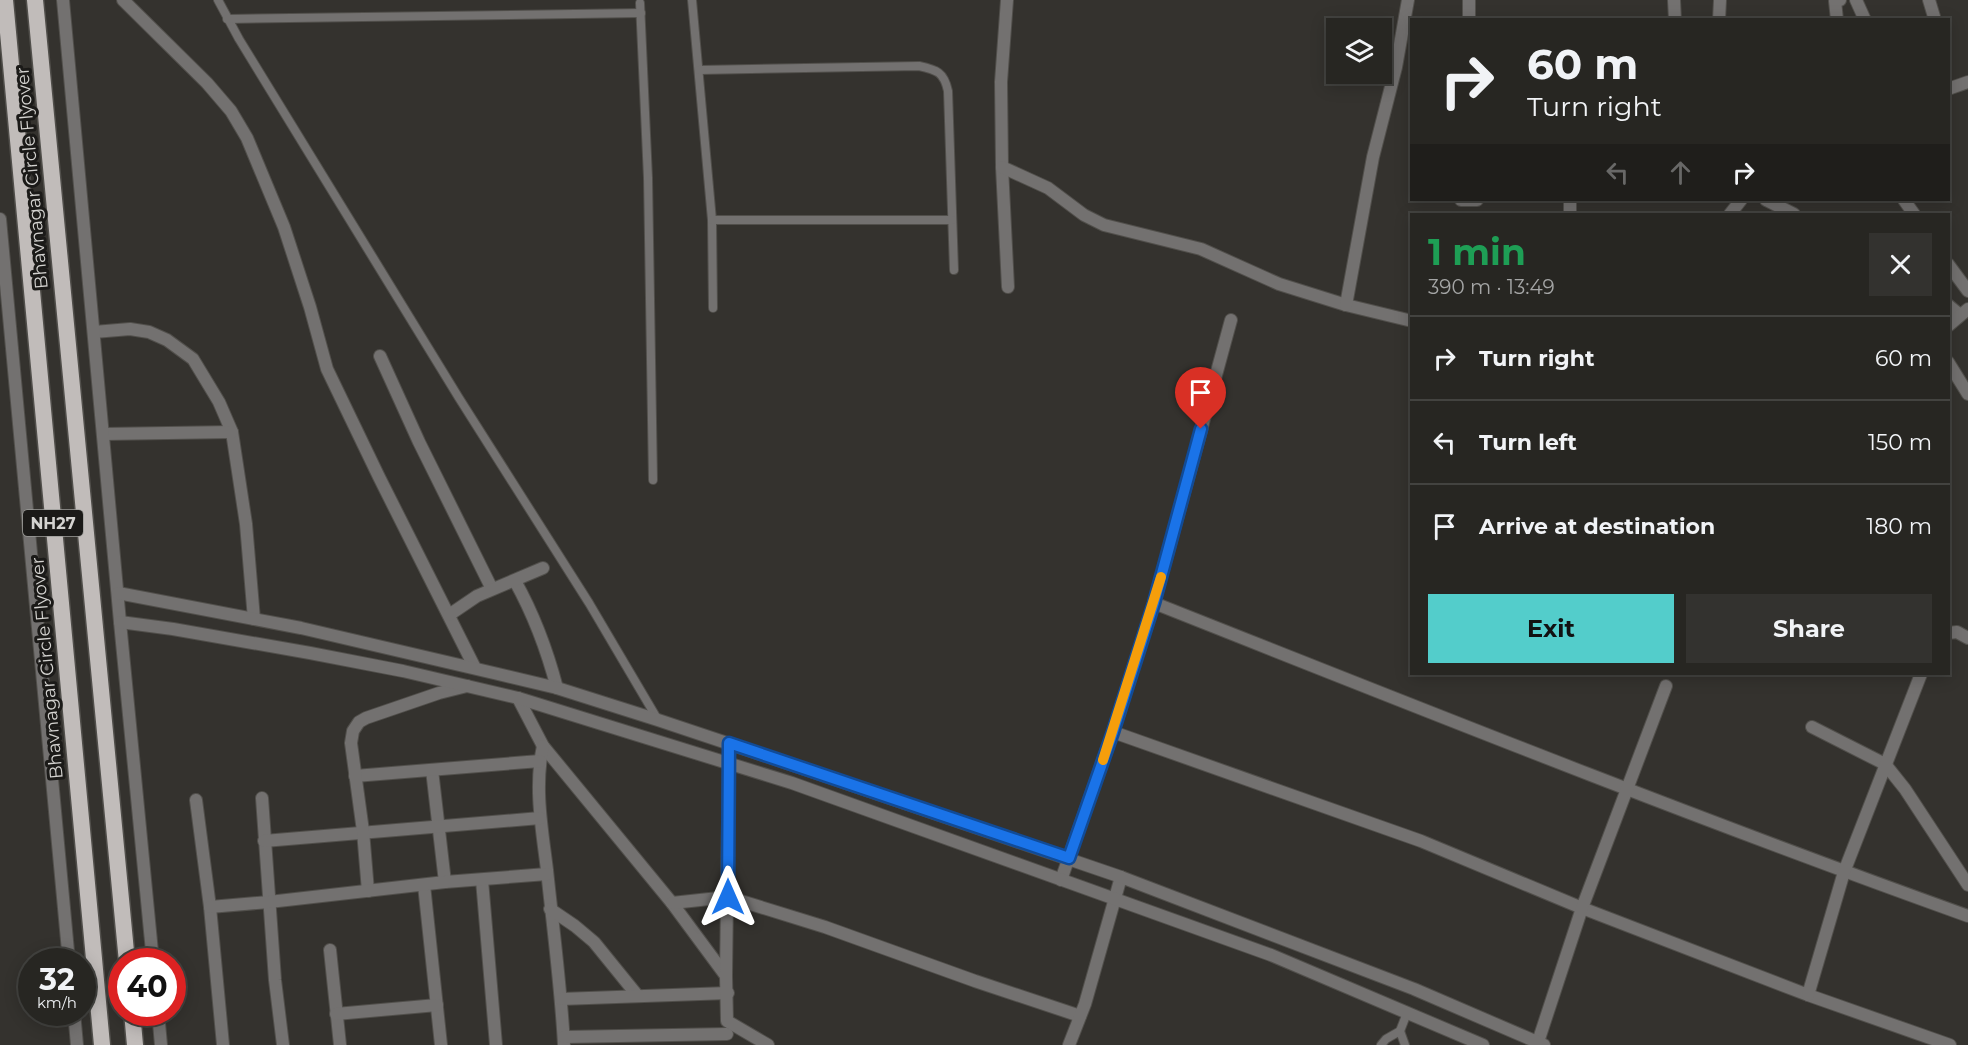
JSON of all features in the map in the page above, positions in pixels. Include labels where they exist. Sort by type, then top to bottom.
[{"type":"highway","name":"Bhavnagar Circle Flyover","points":[[5,0],[102,1045]]},
{"type":"highway","name":"Bhavnagar Circle Flyover","points":[[35,0],[126,948]]},
{"type":"highway","points":[[133,1026],[135,1045]]},
{"type":"street","points":[[63,0],[152,948]]},
{"type":"street","points":[[123,0],[207,83],[231,111],[247,138],[284,227],[327,369],[475,668]]},
{"type":"street","points":[[1006,0],[1001,82],[1002,167],[1008,287]]},
{"type":"street","points":[[1346,305],[1373,157],[1396,67],[1408,0]]},
{"type":"street","points":[[1469,0],[1469,18]]},
{"type":"street","points":[[1674,0],[1675,18]]},
{"type":"street","points":[[1719,18],[1720,0]]},
{"type":"street","points":[[1837,0],[1837,18]]},
{"type":"street","points":[[1856,0],[1864,18]]},
{"type":"street","points":[[1929,0],[1934,18]]},
{"type":"street","points":[[1950,88],[1968,82]]},
{"type":"street","points":[[1002,167],[1048,188],[1084,215],[1104,225],[1201,249],[1279,284],[1346,305],[1410,321]]},
{"type":"street","points":[[1731,213],[1740,201]]},
{"type":"street","points":[[1768,201],[1792,213]]},
{"type":"street","points":[[0,219],[68,948]]},
{"type":"street","points":[[1950,267],[1968,291]]},
{"type":"street","points":[[1950,306],[1964,312],[1950,324]]},
{"type":"street","points":[[1061,880],[1113,732],[1154,603],[1231,320]]},
{"type":"street","points":[[94,332],[130,329],[149,332],[167,340],[193,359],[219,402],[232,432],[246,524],[254,619]]},
{"type":"street","points":[[380,356],[419,442],[492,589]]},
{"type":"street","points":[[1950,365],[1968,394]]},
{"type":"street","points":[[103,434],[232,432]]},
{"type":"street","points":[[449,615],[477,596],[543,568]]},
{"type":"street","points":[[515,581],[542,638],[557,688]]},
{"type":"street","points":[[118,593],[254,619],[475,668],[557,688],[658,720],[1121,877],[1413,989],[1539,1044],[1582,908],[1666,686]]},
{"type":"street","points":[[1154,603],[1844,872],[1968,916]]},
{"type":"street","points":[[120,622],[173,628],[310,652],[518,698],[825,793],[1271,955],[1483,1045]]},
{"type":"street","points":[[1950,633],[1956,632],[1968,638]]},
{"type":"street","points":[[1808,995],[1844,872],[1921,675]]},
{"type":"street","points":[[368,891],[363,831],[351,743],[353,730],[359,722],[391,708],[467,686]]},
{"type":"street","points":[[518,698],[543,746],[672,903],[726,976]]},
{"type":"street","points":[[1812,727],[1885,764],[1905,789],[1968,885]]},
{"type":"street","points":[[1113,732],[1421,841],[1582,908],[1808,995],[1950,1045]]},
{"type":"street","points":[[727,1033],[729,743]]},
{"type":"street","points":[[543,746],[540,761],[540,818],[564,1041],[727,1033],[768,1045]]},
{"type":"street","points":[[355,776],[540,761]]},
{"type":"street","points":[[432,770],[445,882]]},
{"type":"street","points":[[262,798],[275,980],[283,1045]]},
{"type":"street","points":[[196,800],[210,907],[223,1045]]},
{"type":"street","points":[[264,841],[540,818]]},
{"type":"street","points":[[210,907],[445,882],[547,874]]},
{"type":"street","points":[[1069,1045],[1080,1016],[1121,877]]},
{"type":"street","points":[[482,880],[496,1045]]},
{"type":"street","points":[[424,885],[441,1045]]},
{"type":"street","points":[[672,903],[728,897],[825,927],[1080,1016]]},
{"type":"street","points":[[550,909],[594,942],[637,995]]},
{"type":"street","points":[[330,950],[340,1045]]},
{"type":"street","points":[[561,999],[728,993]]},
{"type":"street","points":[[336,1014],[437,1005]]},
{"type":"street","points":[[75,1026],[77,1045]]},
{"type":"street","points":[[159,1026],[161,1045]]},
{"type":"lane","points":[[218,0],[459,398],[589,603],[658,720]]},
{"type":"lane","points":[[692,0],[712,220],[714,308]]},
{"type":"lane","points":[[640,3],[648,178],[653,480]]},
{"type":"lane","points":[[227,18],[641,13]]},
{"type":"lane","points":[[699,69],[919,66],[935,69],[945,79],[948,91],[954,270]]},
{"type":"lane","points":[[712,220],[952,220]]},
{"type":"lane","points":[[1381,1045],[1386,1039],[1400,1031],[1407,1013]]},
{"type":"lane","points":[[1400,1031],[1405,1045]]},
{"type":"slow traffic","points":[[1103,760],[1161,577]]},
{"type":"route","points":[[728,897],[729,743],[1069,858],[1113,732],[1154,603],[1201,429]]}]
